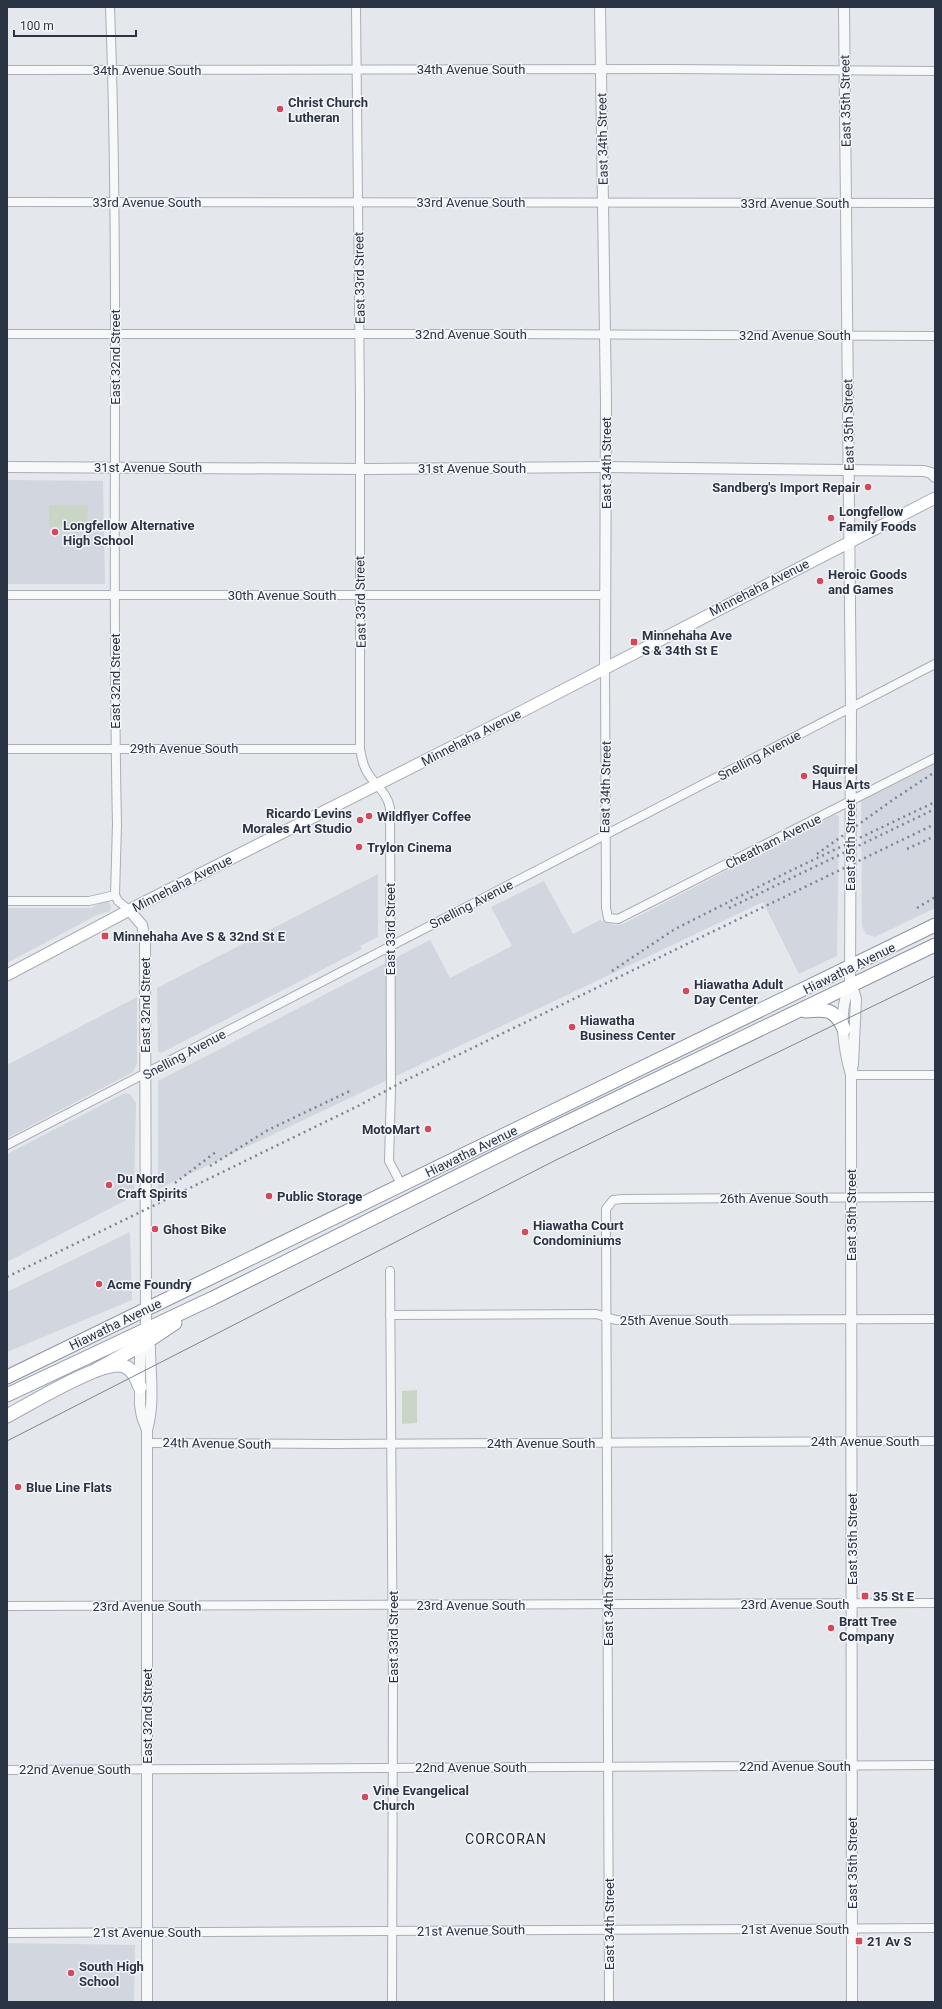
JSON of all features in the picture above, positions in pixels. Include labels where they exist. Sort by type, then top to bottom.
[{"type":"main road","name":"Minnehaha Avenue","points":[[7,975],[130,910],[378,785],[848,541],[935,498]]},
{"type":"main road","name":"Hiawatha Avenue","points":[[7,1377],[401,1184],[850,968],[935,925]]},
{"type":"main road","name":"Hiawatha Avenue","points":[[7,1395],[213,1298],[537,1137],[935,945]]},
{"type":"main road","points":[[795,1012],[822,1010],[830,1011],[838,1017],[844,1029]]},
{"type":"main road","points":[[7,1416],[145,1343],[213,1298]]},
{"type":"main road","points":[[7,1370],[60,1351]]},
{"type":"main road","points":[[96,1370],[112,1365],[124,1366],[132,1371],[140,1387]]},
{"type":"street","name":"East 32nd Street","points":[[110,7],[113,69],[115,202],[115,748],[117,824],[115,895],[118,901],[130,910],[142,925],[145,938],[146,1329],[145,1343],[140,1349],[140,1387],[142,1417],[146,1430],[147,1443],[147,2002]]},
{"type":"street","name":"East 33rd Street","points":[[356,7],[360,335],[360,749],[363,765],[371,779],[386,795],[390,808],[391,1139],[389,1161],[401,1184]]},
{"type":"street","name":"East 34th Street","points":[[600,7],[604,202],[606,467],[604,837],[606,908],[608,918]]},
{"type":"street","name":"East 35th Street","points":[[844,7],[847,203],[849,470],[848,541],[851,707],[850,987],[843,1004],[845,1054],[851,1075]]},
{"type":"street","name":"34th Avenue South","points":[[7,70],[357,69],[935,71]]},
{"type":"street","name":"33rd Avenue South","points":[[7,202],[935,203]]},
{"type":"street","name":"32nd Avenue South","points":[[7,334],[360,335],[605,333],[935,336]]},
{"type":"street","name":"31st Avenue South","points":[[7,467],[360,469],[606,467],[927,471],[935,477]]},
{"type":"street","name":"30th Avenue South","points":[[7,595],[605,595]]},
{"type":"street","name":"Snelling Avenue","points":[[7,1145],[604,837],[935,664]]},
{"type":"street","name":"29th Avenue South","points":[[7,749],[360,749]]},
{"type":"street","name":"Cheatham Avenue","points":[[608,918],[618,919],[935,758]]},
{"type":"street","points":[[7,901],[88,901],[115,895]]},
{"type":"street","name":"East 35th Street","points":[[850,987],[854,992],[856,999],[853,1064],[851,1075],[852,2002]]},
{"type":"street","points":[[851,1075],[935,1075]]},
{"type":"street","name":"26th Avenue South","points":[[613,1200],[935,1197]]},
{"type":"street","name":"East 34th Street","points":[[609,2002],[606,1209],[613,1200]]},
{"type":"street","name":"East 33rd Street","points":[[390,1271],[393,1605],[392,2002]]},
{"type":"street","name":"25th Avenue South","points":[[390,1315],[596,1314],[616,1320],[935,1319]]},
{"type":"street","name":"East 32nd Street","points":[[145,1343],[150,1347],[151,1416],[146,1430]]},
{"type":"street","name":"24th Avenue South","points":[[147,1443],[935,1441]]},
{"type":"street","name":"23rd Avenue South","points":[[7,1606],[935,1603]]},
{"type":"street","name":"22nd Avenue South","points":[[7,1770],[935,1765]]},
{"type":"street","name":"21st Avenue South","points":[[7,1933],[935,1928]]},
{"type":"shaded area","name":"Longfellow Alternative High School","points":[[7,480],[103,481],[105,584],[7,584]]},
{"type":"shaded area","points":[[935,763],[935,908],[875,937],[866,934],[862,926],[861,801]]},
{"type":"shaded area","points":[[835,815],[839,816],[837,956],[799,974],[763,902],[158,1189],[158,1081],[430,940],[450,978],[512,946],[491,907],[544,881],[573,934],[600,920],[614,925],[623,924]]},
{"type":"shaded area","points":[[378,874],[378,937],[360,946],[362,949],[161,1053],[158,1052],[157,988]]},
{"type":"shaded area","points":[[103,901],[109,902],[111,907],[110,911],[97,915],[7,963],[7,908],[91,908]]},
{"type":"shaded area","points":[[137,997],[137,1064],[133,1072],[7,1138],[7,1065]]},
{"type":"shaded area","points":[[125,1093],[130,1094],[136,1103],[134,1196],[7,1262],[7,1154]]},
{"type":"shaded area","points":[[130,1232],[132,1300],[7,1352],[7,1292]]},
{"type":"shaded area","name":"South High School","points":[[7,1943],[135,1945],[134,2002],[7,2002]]},
{"type":"green space","points":[[49,505],[88,505],[87,528],[49,527]]},
{"type":"green space","points":[[417,1390],[417,1423],[402,1424],[402,1391]]},
{"type":"tram line","points":[[7,1441],[556,1160],[935,976]]},
{"type":"railway","points":[[817,854],[894,799],[935,772]]},
{"type":"railway","points":[[612,971],[675,929],[790,871],[935,802]]},
{"type":"railway","points":[[729,908],[935,809]]},
{"type":"railway","points":[[7,1277],[358,1106],[400,1083],[935,824]]},
{"type":"railway","points":[[907,849],[935,836]]},
{"type":"railway","points":[[917,908],[935,897]]},
{"type":"railway","points":[[210,1166],[268,1130],[352,1090]]},
{"type":"railway","points":[[175,1183],[217,1151]]},
{"type":"place","name":"Christ Church Lutheran","points":[[280,109]]},
{"type":"place","name":"Sandberg's Import Repair","points":[[868,487]]},
{"type":"place","name":"Longfellow Family Foods","points":[[831,518]]},
{"type":"place","name":"Longfellow Alternative High School","points":[[55,532]]},
{"type":"place","name":"Heroic Goods and Games","points":[[820,581]]},
{"type":"place","name":"Minnehaha Ave S & 34th St E","points":[[634,642]]},
{"type":"place","name":"Squirrel Haus Arts","points":[[804,776]]},
{"type":"place","name":"Wildflyer Coffee","points":[[369,816]]},
{"type":"place","name":"Ricardo Levins Morales Art Studio","points":[[360,820]]},
{"type":"place","name":"Trylon Cinema","points":[[359,847]]},
{"type":"place","name":"Minnehaha Ave S & 32nd St E","points":[[105,936]]},
{"type":"place","name":"Hiawatha Adult Day Center","points":[[686,991]]},
{"type":"place","name":"Hiawatha Business Center","points":[[572,1027]]},
{"type":"place","name":"MotoMart","points":[[428,1129]]},
{"type":"place","name":"Du Nord Craft Spirits","points":[[109,1185]]},
{"type":"place","name":"Public Storage","points":[[269,1196]]},
{"type":"place","name":"Ghost Bike","points":[[155,1229]]},
{"type":"place","name":"Hiawatha Court Condominiums","points":[[525,1232]]},
{"type":"place","name":"Acme Foundry","points":[[99,1284]]},
{"type":"place","name":"Blue Line Flats","points":[[18,1487]]},
{"type":"place","name":"35 St E","points":[[865,1596]]},
{"type":"place","name":"Bratt Tree Company","points":[[831,1628]]},
{"type":"place","name":"Vine Evangelical Church","points":[[365,1797]]},
{"type":"place","name":"21 Av S","points":[[859,1941]]},
{"type":"place","name":"South High School","points":[[71,1973]]},
{"type":"district","name":"CORCORAN","points":[[506,1839]]}]
